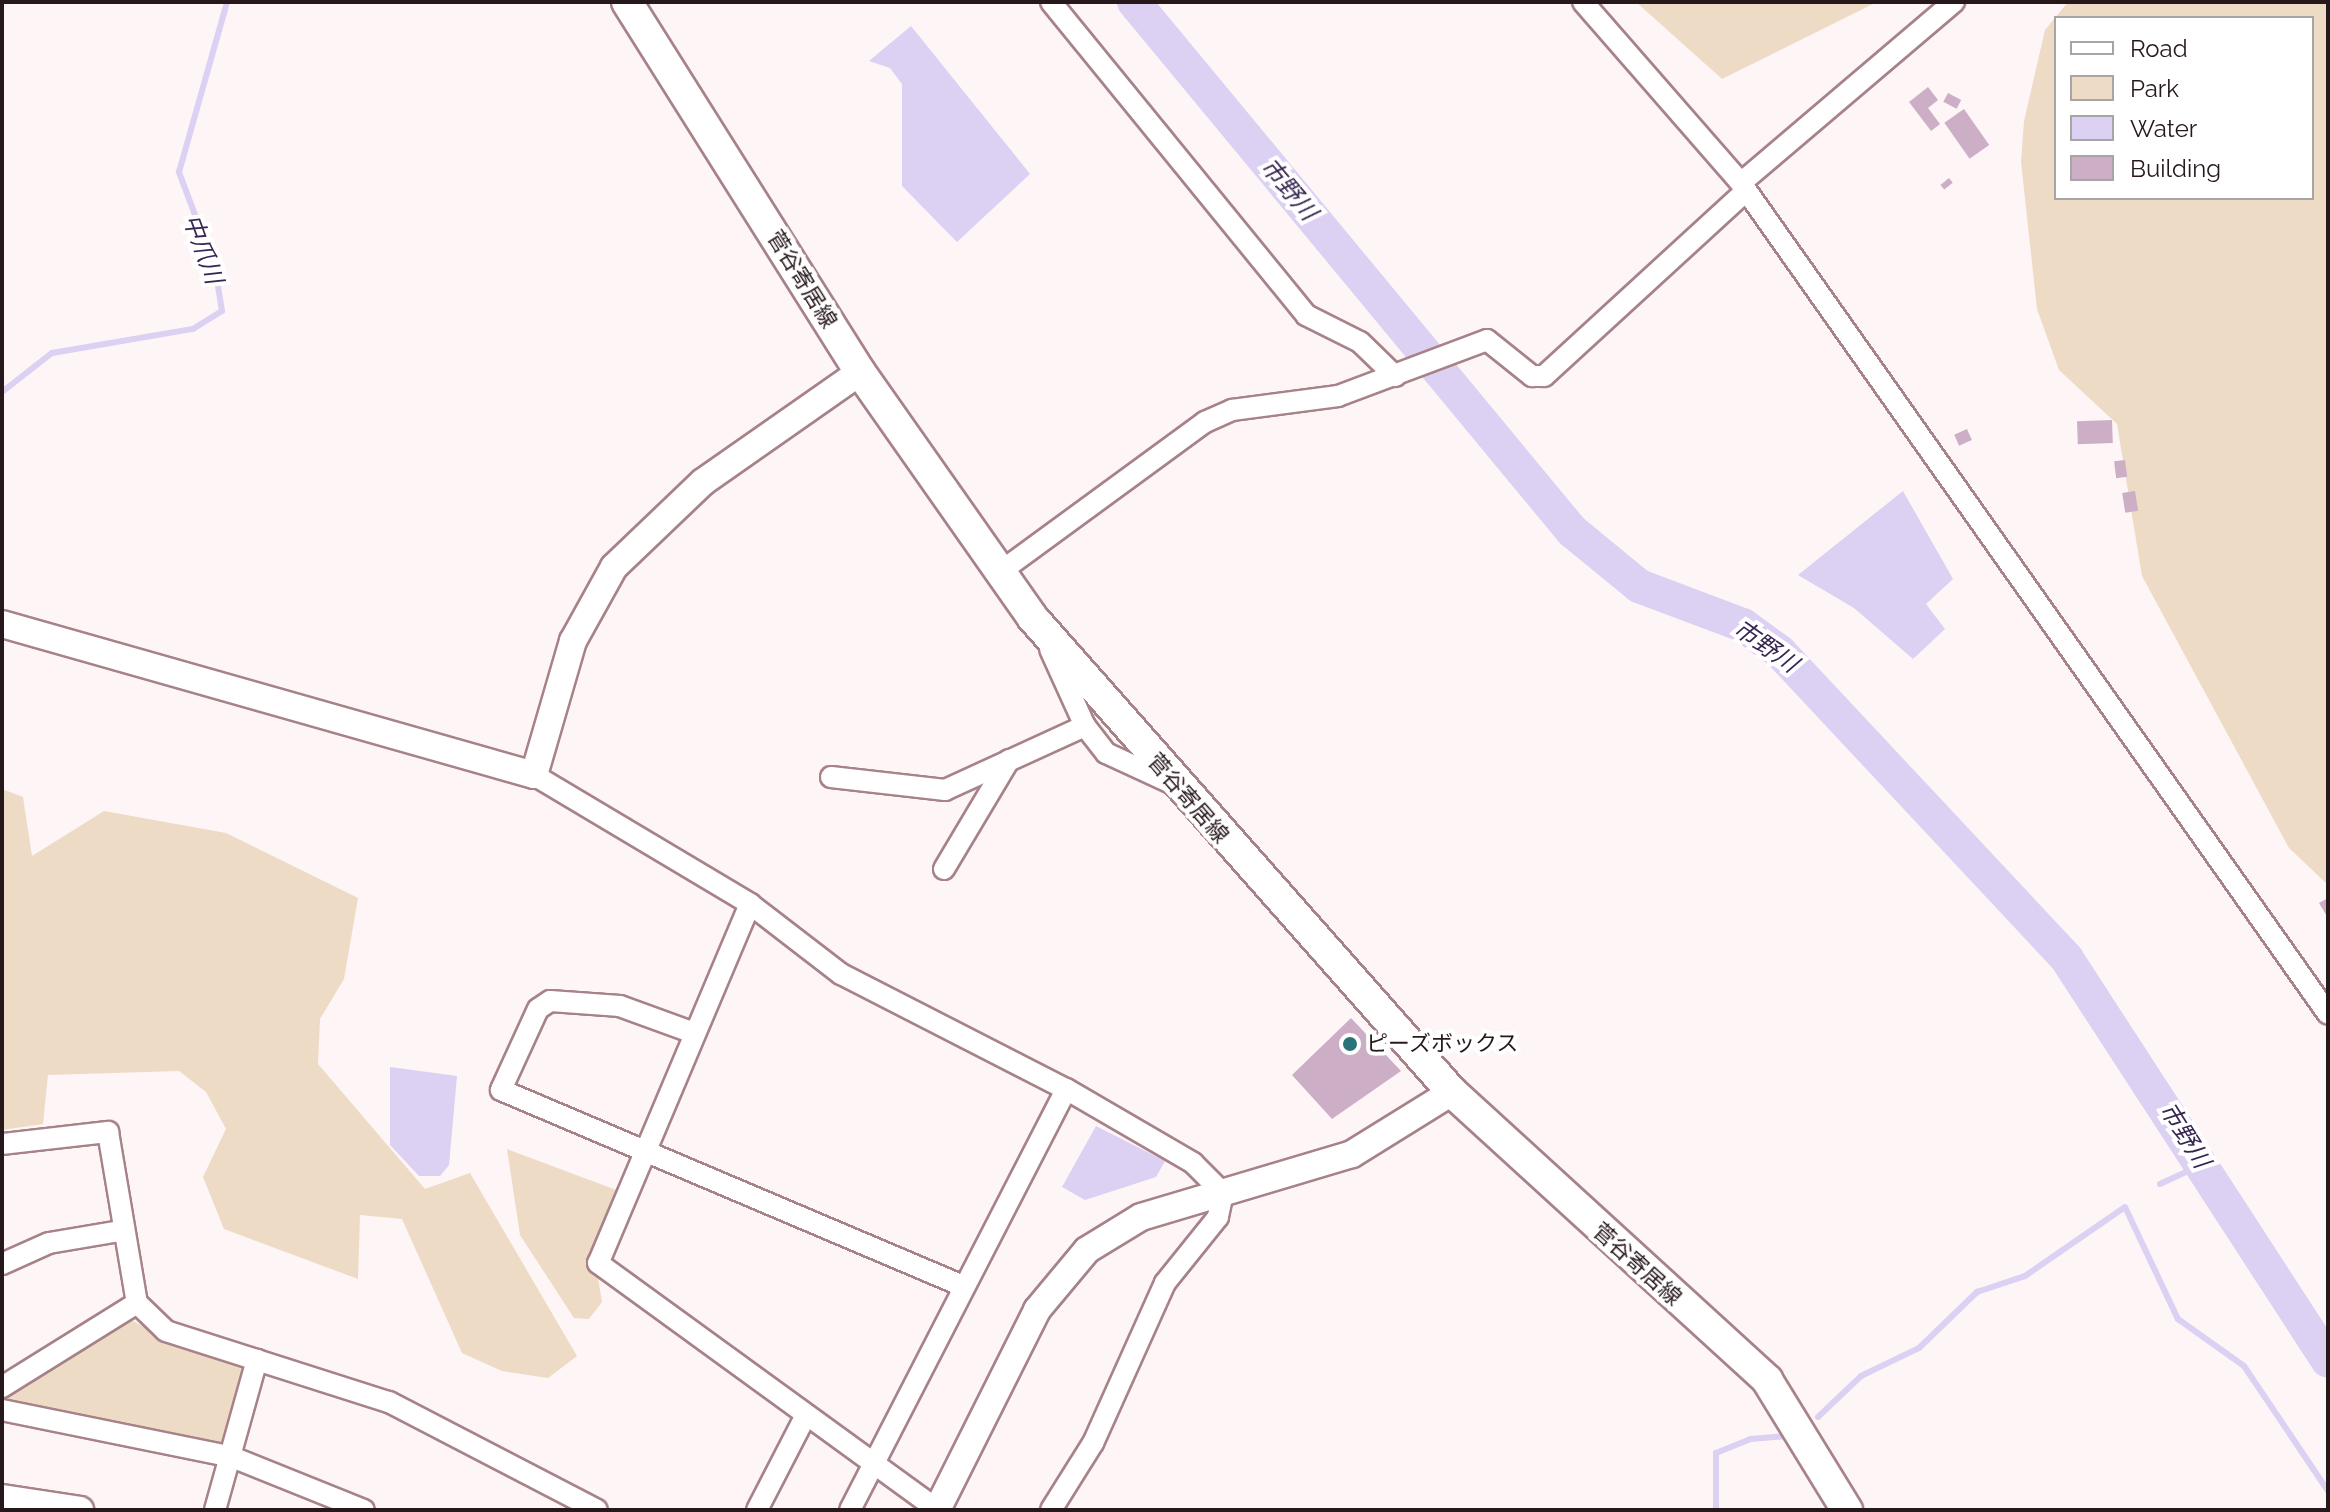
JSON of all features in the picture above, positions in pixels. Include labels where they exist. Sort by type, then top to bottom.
[{"type":"main road","name":"菅谷寄居線","points":[[627,2],[860,372],[1041,627],[1178,786],[1452,1092],[1767,1380],[1847,1510]]},
{"type":"street","points":[[1051,2],[1306,315],[1360,342],[1402,374]]},
{"type":"street","points":[[1583,2],[1744,187],[2328,1014]]},
{"type":"street","points":[[1000,572],[1205,422],[1232,410],[1338,396],[1487,340],[1532,376],[1544,376],[1744,187],[1954,2]]},
{"type":"street","points":[[534,775],[573,641],[614,567],[703,482],[860,372]]},
{"type":"street","points":[[2,624],[534,775],[750,904],[841,974],[1066,1089],[1193,1163],[1223,1193]]},
{"type":"street","points":[[1041,627],[1085,726],[1106,753],[1178,786]]},
{"type":"street","points":[[831,777],[945,790],[1085,726]]},
{"type":"street","points":[[944,869],[1009,760]]},
{"type":"street","points":[[750,904],[598,1263],[938,1510],[1037,1310],[1087,1250],[1141,1217],[1352,1154],[1452,1092]]},
{"type":"street","points":[[694,1033],[620,1006],[550,1001],[538,1009],[501,1090],[644,1154],[963,1286]]},
{"type":"street","points":[[850,1510],[1066,1089]]},
{"type":"street","points":[[2,1144],[108,1132],[120,1231],[137,1303],[166,1331],[389,1402],[567,1503],[597,1510]]},
{"type":"street","points":[[1051,1510],[1093,1443],[1165,1283],[1218,1217],[1223,1193]]},
{"type":"street","points":[[2,1264],[49,1243],[120,1231]]},
{"type":"street","points":[[2,1387],[137,1303]]},
{"type":"street","points":[[215,1510],[257,1360]]},
{"type":"street","points":[[2,1410],[232,1457],[364,1510]]},
{"type":"street","points":[[757,1510],[806,1415]]},
{"type":"street","points":[[2,1498],[80,1510]]},
{"type":"green space","points":[[1636,2],[1877,2],[1722,79]]},
{"type":"green space","points":[[2068,2],[2328,2],[2328,885],[2289,848],[2142,576],[2117,424],[2059,370],[2037,309],[2021,162],[2024,121],[2045,30],[2054,19],[2054,200],[2314,200],[2314,16],[2056,16]]},
{"type":"green space","points":[[2,789],[23,797],[32,856],[104,811],[226,833],[358,898],[344,979],[320,1019],[318,1064],[425,1189],[470,1173],[577,1356],[548,1378],[502,1371],[462,1353],[402,1219],[360,1215],[358,1279],[224,1229],[203,1177],[226,1129],[206,1092],[179,1071],[48,1075],[43,1124],[2,1130]]},
{"type":"green space","points":[[507,1149],[619,1191],[597,1272],[602,1302],[589,1319],[574,1318],[520,1235]]},
{"type":"green space","points":[[130,1319],[179,1347],[244,1363],[248,1374],[226,1439],[219,1445],[6,1405],[4,1398]]},
{"type":"water","points":[[911,26],[1030,174],[957,242],[902,186],[902,84],[890,68],[869,61]]},
{"type":"water","points":[[1903,491],[1953,579],[1926,604],[1945,629],[1913,659],[1854,608],[1798,575]]},
{"type":"water","points":[[390,1067],[457,1076],[449,1165],[440,1176],[419,1176],[390,1145]]},
{"type":"water","points":[[1096,1126],[1165,1161],[1156,1177],[1085,1200],[1062,1187]]},
{"type":"building","points":[[1928,87],[1938,100],[1928,108],[1940,124],[1931,131],[1909,102]]},
{"type":"building","points":[[1948,93],[1961,100],[1957,109],[1943,102]]},
{"type":"building","points":[[1964,109],[1989,145],[1970,159],[1944,123]]},
{"type":"building","points":[[1949,178],[1953,183],[1944,190],[1940,185]]},
{"type":"building","points":[[2112,420],[2113,443],[2078,444],[2077,421]]},
{"type":"building","points":[[1967,429],[1972,440],[1959,446],[1954,435]]},
{"type":"building","points":[[2125,460],[2127,477],[2116,478],[2114,461]]},
{"type":"building","points":[[2135,491],[2138,511],[2125,513],[2122,493]]},
{"type":"building","points":[[2328,898],[2328,918],[2319,903]]},
{"type":"building","name":"ピーズボックス","points":[[1351,1018],[1401,1071],[1332,1119],[1292,1075]]},
{"type":"waterway","name":"中爪川","points":[[2,392],[52,353],[193,329],[222,311],[215,268],[179,172],[227,2]]},
{"type":"waterway","name":"市野川","points":[[1134,2],[1572,531],[1639,586],[1743,625],[1780,652],[2067,959],[2328,1361]]},
{"type":"waterway","points":[[2160,1184],[2203,1164]]},
{"type":"waterway","points":[[1818,1417],[1861,1376],[1919,1348],[1977,1292],[2025,1276],[2125,1207],[2178,1319],[2244,1366],[2328,1491]]},
{"type":"waterway","points":[[1716,1510],[1716,1453],[1751,1439],[1789,1436]]},
{"type":"place","name":"ピーズボックス","points":[[1350,1044]]}]
